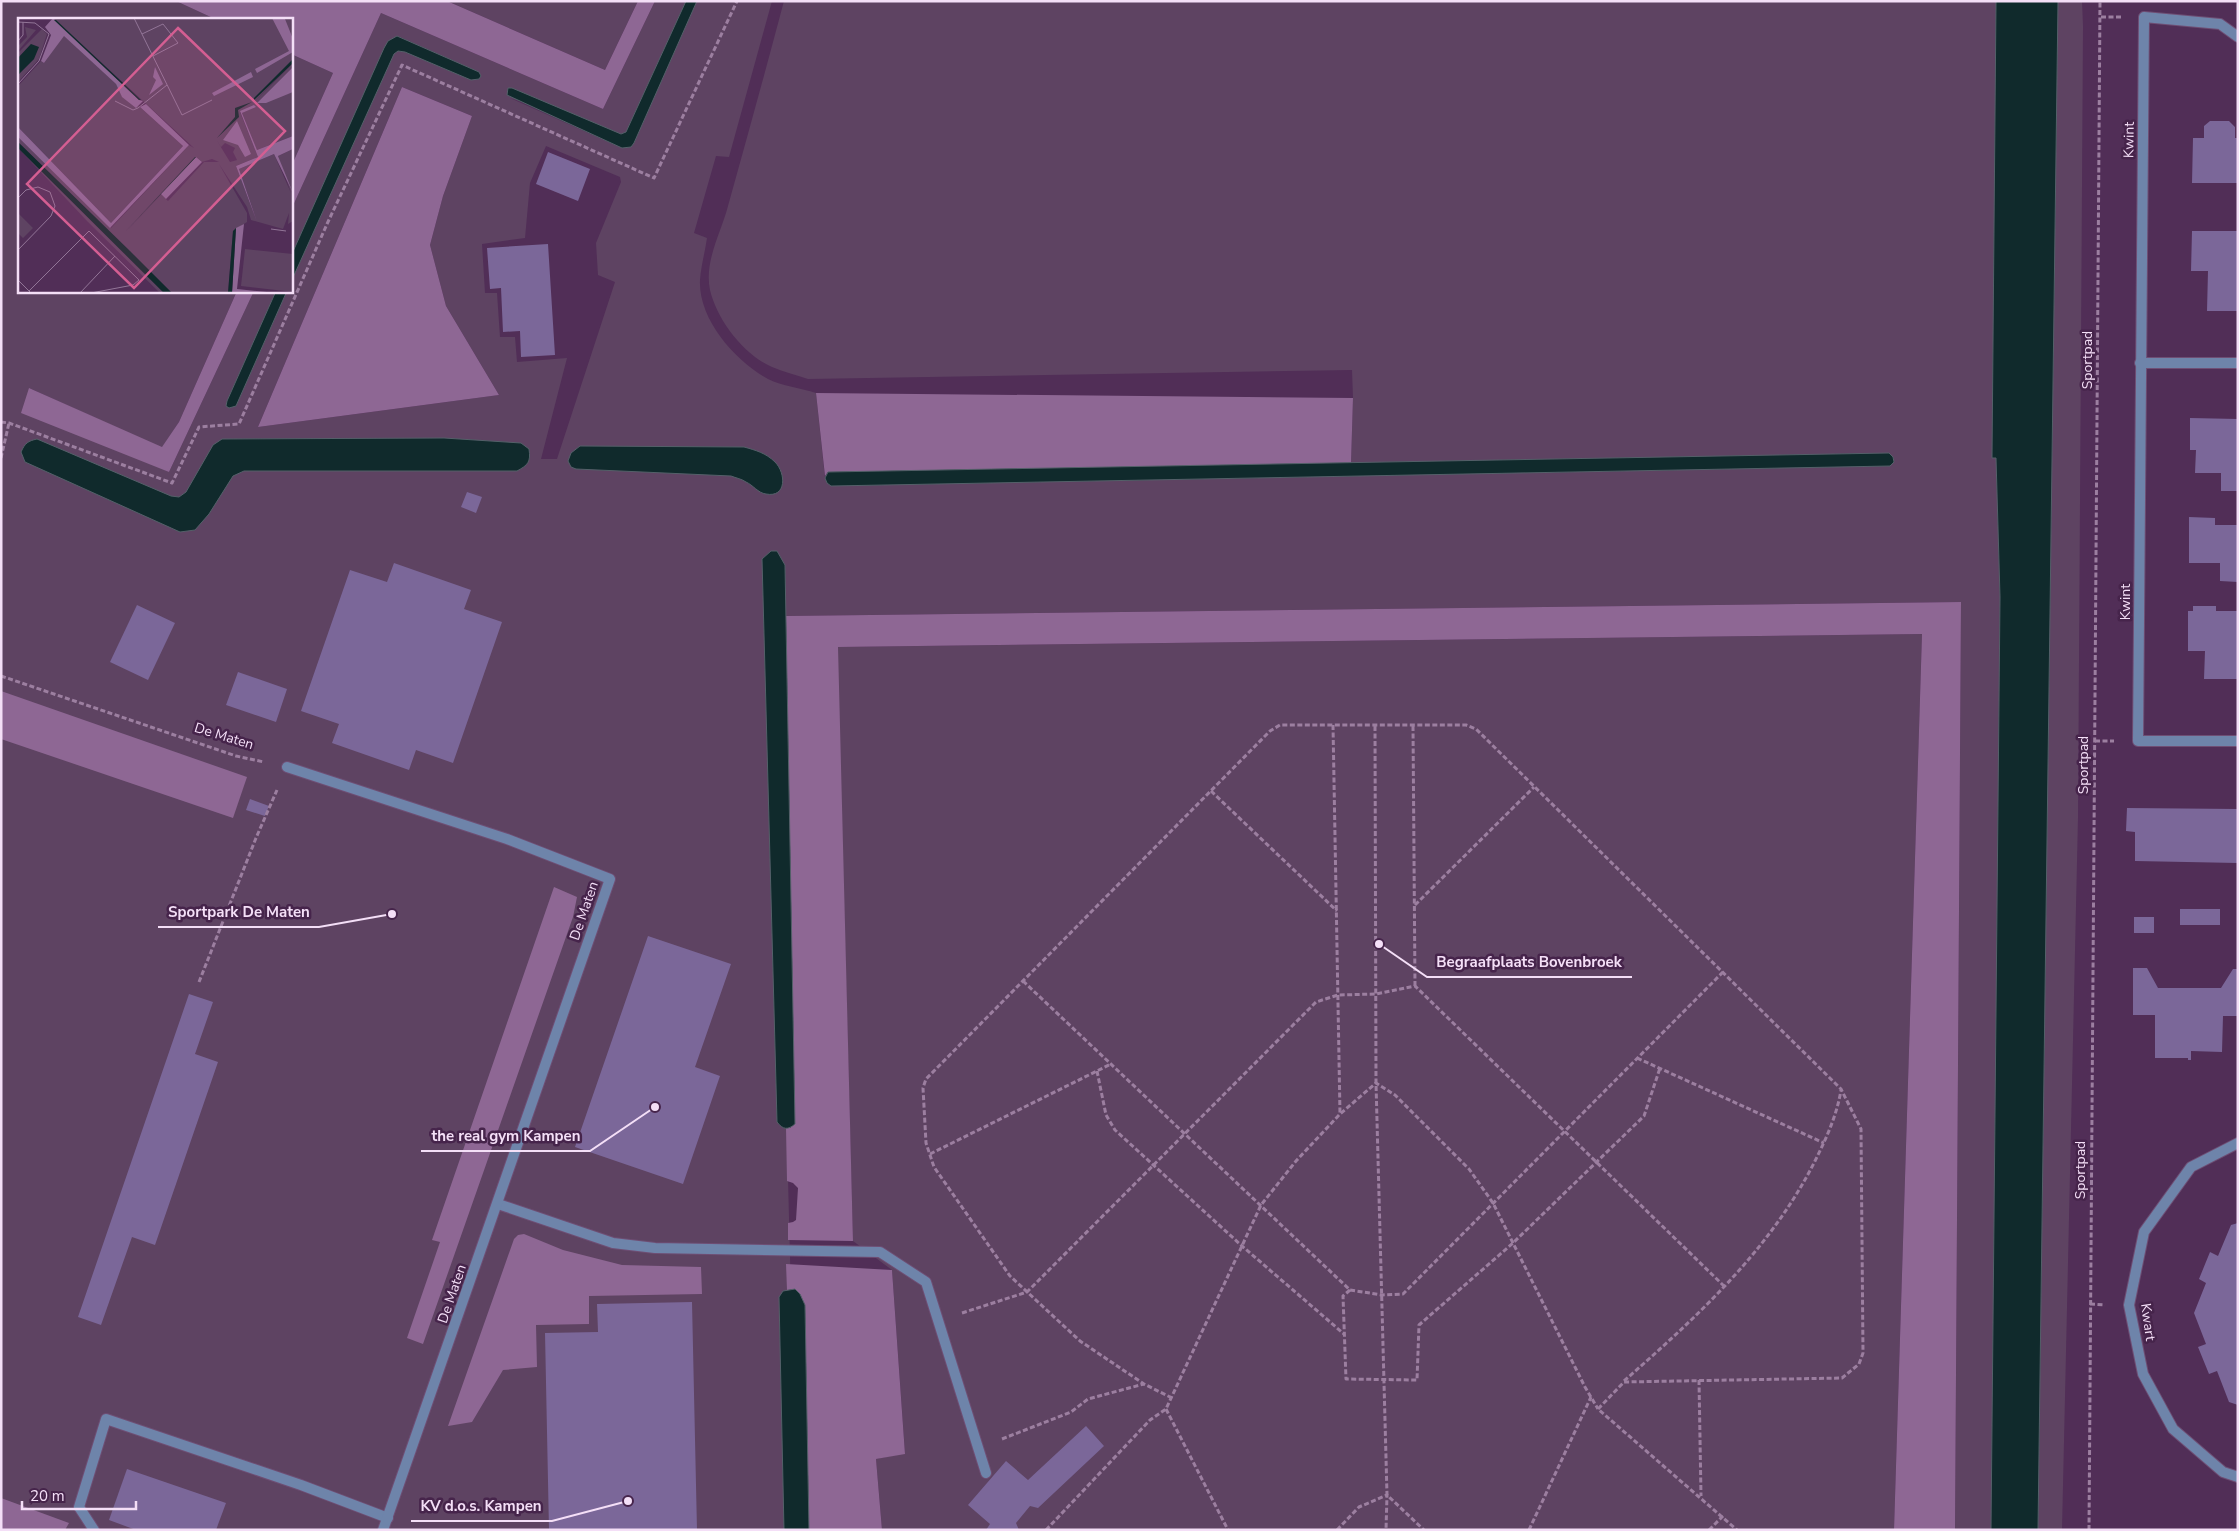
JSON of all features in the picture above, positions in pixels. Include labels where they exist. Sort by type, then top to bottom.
[{"type":"street","name":"Kwint","points":[[2238,37],[2220,24],[2144,17],[2138,741],[2238,741]]},
{"type":"street","points":[[2140,363],[2238,363]]},
{"type":"street","name":"De Maten","points":[[287,767],[507,839],[610,879],[383,1530]]},
{"type":"street","name":"Kwart","points":[[2238,1144],[2191,1166],[2144,1232],[2130,1305],[2143,1374],[2173,1429],[2223,1472],[2238,1478]]},
{"type":"street","points":[[498,1204],[613,1243],[655,1248],[880,1252],[926,1282],[986,1473]]},
{"type":"street","points":[[94,1530],[79,1507],[106,1419],[301,1485],[388,1518]]},
{"type":"path","points":[[1,422],[9,423],[172,483],[199,427],[239,424],[327,224],[402,65],[654,178],[737,1]]},
{"type":"path","name":"Sportpad","points":[[2089,1530],[2100,1]]},
{"type":"path","points":[[1,458],[9,423]]},
{"type":"path","name":"De Maten","points":[[1,676],[236,756],[287,767]]},
{"type":"path","points":[[1172,1398],[1144,1384],[1080,1341],[1010,1276],[934,1167],[926,1143],[923,1088],[926,1079],[1022,981],[1270,731],[1280,725],[1466,726],[1476,729],[1841,1089],[1861,1129],[1862,1353],[1859,1364],[1842,1378],[1624,1382]]},
{"type":"path","points":[[1333,725],[1340,1114]]},
{"type":"path","points":[[1375,726],[1376,1083],[1387,1495],[1386,1530]]},
{"type":"path","points":[[1413,726],[1415,986],[1725,1286]]},
{"type":"path","points":[[200,982],[256,838],[287,767]]},
{"type":"path","points":[[1414,906],[1534,786]]},
{"type":"path","points":[[1211,791],[1336,910]]},
{"type":"path","points":[[1022,981],[1350,1290],[1382,1295],[1403,1294],[1723,972]]},
{"type":"path","points":[[938,1320],[1028,1292],[1316,1002],[1338,995],[1376,994],[1415,986]]},
{"type":"path","points":[[1638,1058],[1824,1143]]},
{"type":"path","points":[[930,1154],[1111,1064]]},
{"type":"path","points":[[1350,1290],[1343,1296],[1346,1379],[1416,1380],[1419,1325],[1513,1243],[1644,1116],[1660,1068]]},
{"type":"path","points":[[1097,1071],[1106,1115],[1115,1130],[1242,1246],[1344,1334]]},
{"type":"path","points":[[1046,1530],[1150,1420],[1166,1409],[1261,1205],[1296,1162],[1340,1114],[1376,1083]]},
{"type":"path","points":[[1376,1083],[1395,1095],[1469,1169],[1493,1203],[1598,1409],[1737,1530]]},
{"type":"path","points":[[1598,1409],[1624,1382],[1676,1336],[1725,1286],[1773,1230],[1804,1182],[1824,1143],[1839,1102],[1841,1089]]},
{"type":"path","points":[[1699,1380],[1701,1497]]},
{"type":"path","points":[[978,1448],[1071,1412],[1088,1399],[1144,1384]]},
{"type":"path","points":[[1529,1530],[1591,1397]]},
{"type":"path","points":[[1166,1409],[1228,1530]]},
{"type":"path","points":[[1336,1530],[1359,1507],[1387,1495]]},
{"type":"path","points":[[1387,1495],[1424,1530]]},
{"type":"path","points":[[1709,1530],[1723,1516]]},
{"type":"shaded area","points":[[1,1],[176,1],[213,18],[18,18],[18,292],[237,292],[179,422],[162,448],[29,388],[169,472],[254,292],[276,292],[227,401],[236,406],[287,292],[292,292],[292,280],[394,54],[398,51],[405,52],[471,80],[479,79],[481,76],[479,72],[398,36],[388,41],[292,254],[292,208],[381,13],[603,109],[655,1],[686,1],[626,132],[621,134],[510,98],[622,148],[630,147],[634,143],[697,1],[772,1],[729,157],[716,156],[694,233],[707,238],[700,280],[701,295],[712,324],[731,350],[743,361],[768,379],[816,393],[825,478],[831,486],[1890,466],[1894,462],[1893,457],[1889,453],[1351,463],[1352,370],[808,379],[772,367],[751,354],[725,324],[710,290],[709,268],[728,206],[784,1],[1996,1],[1992,457],[1996,457],[2000,597],[1991,1530],[1955,1530],[1961,602],[786,616],[785,565],[772,552],[797,1530],[1,1530]],"holes":[[[402,87],[472,116],[443,196],[430,245],[446,306],[499,395],[258,427]],[[546,146],[620,177],[621,182],[596,243],[598,275],[615,282],[557,459],[541,459],[567,358],[517,362],[515,337],[500,337],[497,293],[485,293],[482,244],[525,238],[530,183]]]},
{"type":"shaded area","points":[[176,1],[447,1],[605,70],[638,1],[655,1],[603,109],[381,13],[292,208],[292,165],[333,73],[292,54],[292,18],[213,18]]},
{"type":"shaded area","points":[[447,1],[638,1],[605,70]]},
{"type":"shaded area","points":[[686,1],[697,1],[631,147],[622,148],[507,95],[508,88],[512,88],[621,134],[626,132]]},
{"type":"shaded area","points":[[1996,1],[2058,1],[2038,1530],[1991,1530],[2000,597],[1996,458],[1992,458]]},
{"type":"shaded area","points":[[2058,1],[2082,1],[2083,26],[2078,817],[2062,1530],[2038,1530]]},
{"type":"shaded area","points":[[397,36],[479,72],[481,76],[479,79],[471,80],[405,52],[398,51],[394,54],[292,280],[292,254],[388,41]]},
{"type":"shaded area","points":[[292,54],[333,73],[292,165]]},
{"type":"shaded area","points":[[402,87],[472,116],[443,196],[430,245],[446,306],[499,395],[258,427]]},
{"type":"shaded area","points":[[237,292],[254,292],[169,472],[21,413],[29,388],[162,447],[179,422]]},
{"type":"shaded area","points":[[276,292],[287,292],[236,406],[229,408],[226,406]]},
{"type":"shaded area","points":[[816,393],[1353,398],[1351,463],[828,472],[825,476]]},
{"type":"shaded area","points":[[444,438],[521,443],[529,449],[530,457],[526,465],[517,471],[244,471],[233,476],[209,514],[195,530],[180,532],[25,462],[21,452],[27,443],[37,439],[171,496],[179,497],[186,492],[213,445],[222,439]]},
{"type":"shaded area","points":[[580,446],[744,447],[764,454],[775,462],[783,478],[781,489],[773,494],[766,494],[731,476],[576,469],[571,467],[568,461],[571,453]]},
{"type":"shaded area","points":[[1889,453],[1893,457],[1894,462],[1890,466],[831,486],[825,478],[828,472]]},
{"type":"shaded area","points":[[771,551],[777,551],[785,565],[795,1124],[786,1128],[781,1127],[777,1122],[762,559]]},
{"type":"shaded area","points":[[1961,602],[1955,1530],[1894,1530],[1922,634],[838,647],[853,1241],[788,1240],[788,1223],[796,1220],[798,1188],[793,1183],[787,1181],[786,1128],[790,1128],[795,1123],[786,616]]},
{"type":"shaded area","points":[[1922,634],[1894,1530],[882,1530],[876,1459],[905,1453],[892,1270],[853,1241],[837,647]]},
{"type":"shaded area","points":[[1,691],[247,777],[233,818],[1,739]]},
{"type":"shaded area","points":[[554,887],[577,897],[573,917],[423,1344],[407,1338],[440,1242],[432,1240]]},
{"type":"shaded area","points":[[524,1234],[563,1250],[622,1265],[701,1267],[702,1294],[589,1296],[589,1324],[536,1325],[537,1367],[503,1370],[472,1422],[448,1426],[514,1239],[518,1235]]},
{"type":"shaded area","points":[[786,1264],[892,1270],[905,1454],[876,1459],[882,1530],[809,1530],[805,1305],[795,1289],[787,1290]]},
{"type":"shaded area","points":[[795,1289],[800,1294],[805,1305],[809,1530],[784,1530],[779,1297],[783,1291]]},
{"type":"shaded area","points":[[1,1498],[69,1523],[65,1530],[1,1530]]},
{"type":"building","points":[[2210,121],[2229,121],[2235,127],[2235,138],[2238,138],[2238,183],[2192,183],[2193,138],[2204,138],[2204,126]]},
{"type":"building","points":[[548,152],[590,169],[578,201],[536,184]]},
{"type":"building","points":[[2192,231],[2238,231],[2238,311],[2207,311],[2208,271],[2191,271]]},
{"type":"building","points":[[548,244],[555,355],[521,357],[520,331],[503,332],[501,288],[490,289],[487,248]]},
{"type":"building","points":[[2190,418],[2238,419],[2238,491],[2221,491],[2221,473],[2195,473],[2196,450],[2190,450]]},
{"type":"building","points":[[467,492],[482,497],[476,513],[461,507]]},
{"type":"building","points":[[2189,517],[2215,518],[2215,525],[2238,525],[2238,582],[2220,581],[2220,563],[2189,563]]},
{"type":"building","points":[[394,563],[471,590],[464,609],[502,622],[453,763],[416,750],[409,770],[332,743],[339,724],[301,711],[350,570],[387,582]]},
{"type":"building","points":[[137,605],[175,623],[148,680],[110,662]]},
{"type":"building","points":[[2193,606],[2216,606],[2216,611],[2238,611],[2238,679],[2204,679],[2205,651],[2188,651],[2188,611],[2193,611]]},
{"type":"building","points":[[238,672],[287,689],[276,722],[226,705]]},
{"type":"building","points":[[250,799],[269,806],[265,816],[246,810]]},
{"type":"building","points":[[2127,808],[2238,809],[2238,863],[2135,861],[2135,832],[2126,831]]},
{"type":"building","points":[[2180,909],[2220,909],[2220,925],[2180,925]]},
{"type":"building","points":[[2134,917],[2154,917],[2154,933],[2134,933]]},
{"type":"building","points":[[648,936],[731,964],[695,1067],[720,1076],[683,1184],[575,1147]]},
{"type":"building","points":[[2133,968],[2147,968],[2158,988],[2221,988],[2233,969],[2238,969],[2238,1016],[2223,1016],[2222,1052],[2191,1051],[2191,1060],[2188,1060],[2188,1058],[2155,1058],[2155,1015],[2133,1015]]},
{"type":"building","points":[[189,994],[213,1002],[195,1054],[218,1062],[155,1245],[132,1237],[101,1325],[78,1317]]},
{"type":"building","points":[[2238,1223],[2238,1405],[2229,1402],[2217,1371],[2209,1374],[2198,1347],[2206,1344],[2194,1313],[2206,1283],[2199,1279],[2210,1252],[2218,1256],[2231,1225]]},
{"type":"building","points":[[692,1302],[697,1530],[549,1530],[545,1333],[598,1332],[597,1304]]},
{"type":"building","points":[[1086,1426],[1104,1446],[1038,1508],[1030,1506],[1016,1523],[1019,1530],[986,1530],[990,1524],[968,1505],[1006,1461],[1028,1480]]},
{"type":"building","points":[[127,1469],[226,1503],[216,1530],[136,1530],[109,1520]]},
{"type":"place","name":"Sportpark De Maten","points":[[392,914]]},
{"type":"place","name":"Begraafplaats Bovenbroek","points":[[1379,944]]},
{"type":"place","name":"the real gym Kampen","points":[[655,1107]]},
{"type":"place","name":"KV d.o.s. Kampen","points":[[628,1501]]}]
